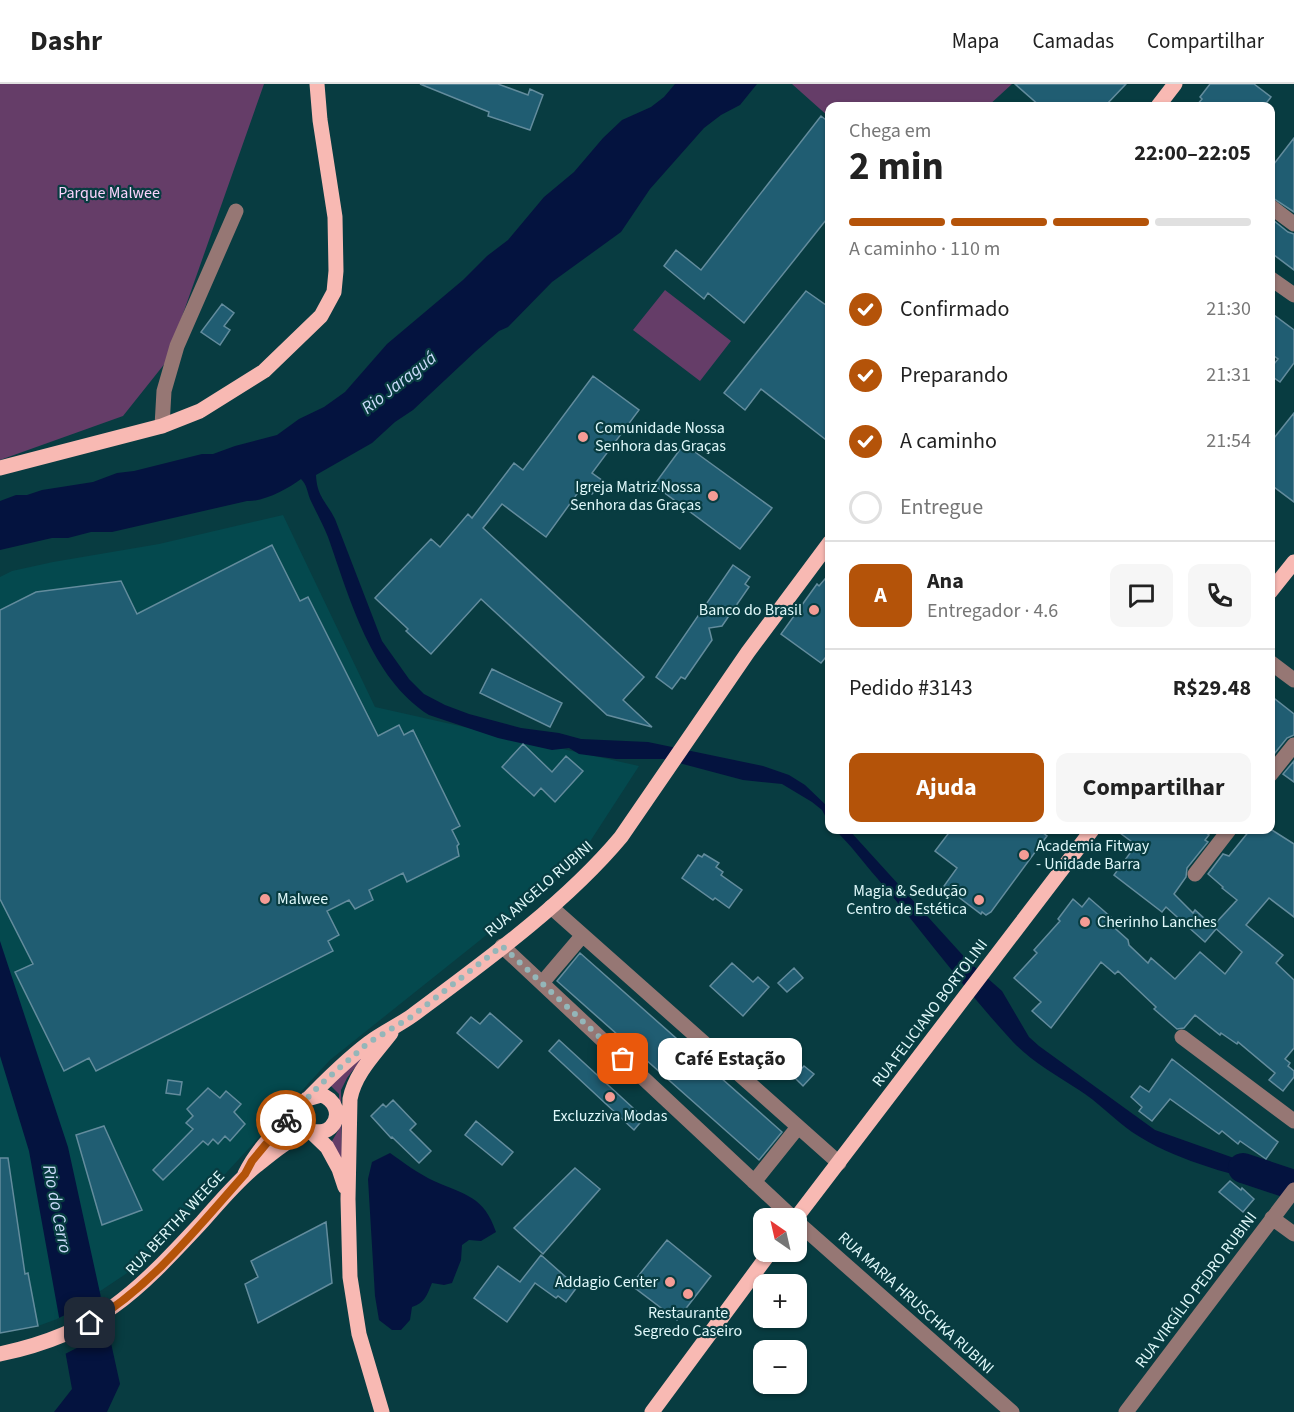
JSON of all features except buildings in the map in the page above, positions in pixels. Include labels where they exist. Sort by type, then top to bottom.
[{"type":"main road","points":[[0,468],[162,426],[200,411],[264,371],[321,316],[334,292],[336,271],[335,217],[320,120],[317,84]]},
{"type":"main road","points":[[1161,102],[1175,84]]},
{"type":"main road","name":"RUA ANGELO RUBINI","points":[[304,1102],[368,1043],[398,1026],[502,946],[597,866],[621,837],[748,652],[825,549]]},
{"type":"main road","points":[[1275,586],[1294,562]]},
{"type":"main road","name":"RUA FELICIANO BORTOLINI","points":[[804,1208],[1089,834]]},
{"type":"main road","points":[[382,1412],[359,1334],[350,1277],[348,1198],[350,1099],[352,1088],[363,1068],[398,1026]]},
{"type":"main road","points":[[310,1131],[321,1132],[332,1126],[335,1121],[336,1110],[331,1100],[326,1097],[315,1095],[304,1102],[300,1110],[301,1122],[310,1131],[321,1140],[331,1154],[348,1198]]},
{"type":"main road","name":"RUA BERTHA WEEGE","points":[[245,1174],[263,1146],[304,1102]]},
{"type":"main road","name":"RUA BERTHA WEEGE","points":[[0,1354],[32,1347],[60,1337],[90,1323],[128,1297],[163,1263],[245,1174],[280,1147],[310,1131]]},
{"type":"main road","points":[[652,1412],[763,1262]]},
{"type":"street","points":[[1275,210],[1294,224]]},
{"type":"street","points":[[162,426],[164,391],[177,346],[236,211]]},
{"type":"street","points":[[1275,282],[1294,295]]},
{"type":"street","points":[[1275,666],[1294,680]]},
{"type":"street","points":[[1275,769],[1294,744]]},
{"type":"street","points":[[1195,874],[1226,834]]},
{"type":"street","points":[[551,907],[839,1163]]},
{"type":"street","points":[[542,982],[582,936]]},
{"type":"street","name":"RUA MARIA HRUSCHKA RUBINI","points":[[502,946],[783,1208]]},
{"type":"street","points":[[1182,1037],[1294,1121]]},
{"type":"street","points":[[754,1182],[798,1127]]},
{"type":"street","name":"RUA VIRGÍLIO PEDRO RUBINI","points":[[1126,1412],[1292,1194]]},
{"type":"street","points":[[1272,1218],[1294,1234]]},
{"type":"street","name":"RUA MARIA HRUSCHKA RUBINI","points":[[807,1230],[1012,1412]]},
{"type":"shaded area","name":"Malwee","points":[[283,515],[375,707],[639,766],[580,857],[330,1060],[145,1261],[60,1318],[38,1326],[0,1333],[0,577],[12,571],[53,562],[159,544]]},
{"type":"green space","name":"Parque Malwee","points":[[0,84],[264,84],[166,362],[123,416],[0,460]]},
{"type":"green space","points":[[792,84],[1012,84],[992,102],[825,102],[825,113]]},
{"type":"green space","points":[[665,290],[731,341],[700,381],[633,330]]},
{"type":"green space","points":[[366,1053],[341,1090],[342,1164],[332,1141],[339,1129],[339,1094],[330,1085]]},
{"type":"water","name":"Rio Jaraguá","points":[[675,84],[757,84],[740,105],[721,115],[704,128],[650,189],[621,232],[552,282],[508,327],[499,331],[413,410],[395,422],[372,443],[316,475],[317,482],[320,494],[335,519],[382,641],[409,679],[424,694],[469,714],[521,728],[559,733],[581,739],[648,742],[763,766],[789,775],[805,785],[825,804],[825,816],[812,802],[782,784],[743,780],[664,759],[616,759],[579,754],[569,748],[552,750],[498,738],[429,715],[409,699],[377,659],[354,611],[328,537],[301,479],[282,491],[253,501],[112,532],[91,532],[68,538],[52,538],[0,550],[0,501],[16,495],[27,495],[42,490],[93,482],[117,473],[202,454],[213,454],[277,435],[299,419],[324,407],[345,392],[387,344],[508,240],[544,197],[574,172],[622,120],[651,107]]},
{"type":"water","points":[[839,834],[853,834],[968,961],[1002,991],[1029,1037],[1039,1046],[1155,1130],[1248,1163],[1286,1173],[1276,1187],[1202,1165],[1166,1151],[1132,1132],[1086,1095],[1028,1056],[978,1002]]},
{"type":"water","name":"Rio do Cerro","points":[[0,941],[68,1147],[120,1384],[107,1412],[54,1412],[72,1389],[29,1151],[0,1056]]},
{"type":"water","points":[[390,1153],[428,1178],[472,1198],[486,1211],[496,1232],[481,1241],[469,1240],[462,1245],[461,1260],[452,1283],[444,1285],[432,1283],[423,1301],[412,1307],[410,1320],[401,1330],[392,1330],[379,1320],[375,1296],[368,1179],[372,1162]]},
{"type":"pier","points":[[104,1295],[112,1330],[63,1355],[57,1319]]},
{"type":"waterway","points":[[1243,1168],[1294,1185]]},
{"type":"way so far","points":[[286,1120],[320,1085],[368,1043],[411,1017],[502,946],[623,1059]]},
{"type":"place","name":"Comunidade Nossa Senhora das Graças","points":[[583,437]]},
{"type":"place","name":"Igreja Matriz Nossa Senhora das Graças","points":[[713,496]]},
{"type":"place","name":"Banco do Brasil","points":[[814,610]]},
{"type":"place","name":"Academia Fitway - Unidade Barra","points":[[1024,855]]},
{"type":"place","name":"Malwee","points":[[265,899]]},
{"type":"place","name":"Magia & Sedução Centro de Estética","points":[[979,900]]},
{"type":"place","name":"Cherinho Lanches","points":[[1085,922]]},
{"type":"place","name":"Café Estação","points":[[623,1059]]},
{"type":"place","name":"Excluzziva Modas","points":[[610,1097]]},
{"type":"place","name":"Addagio Center","points":[[670,1282]]},
{"type":"place","name":"Restaurante Segredo Caseiro","points":[[688,1294]]},
{"type":"route","points":[[90,1323],[110,1311],[150,1277],[213,1211],[245,1174],[263,1146],[286,1120]]}]
